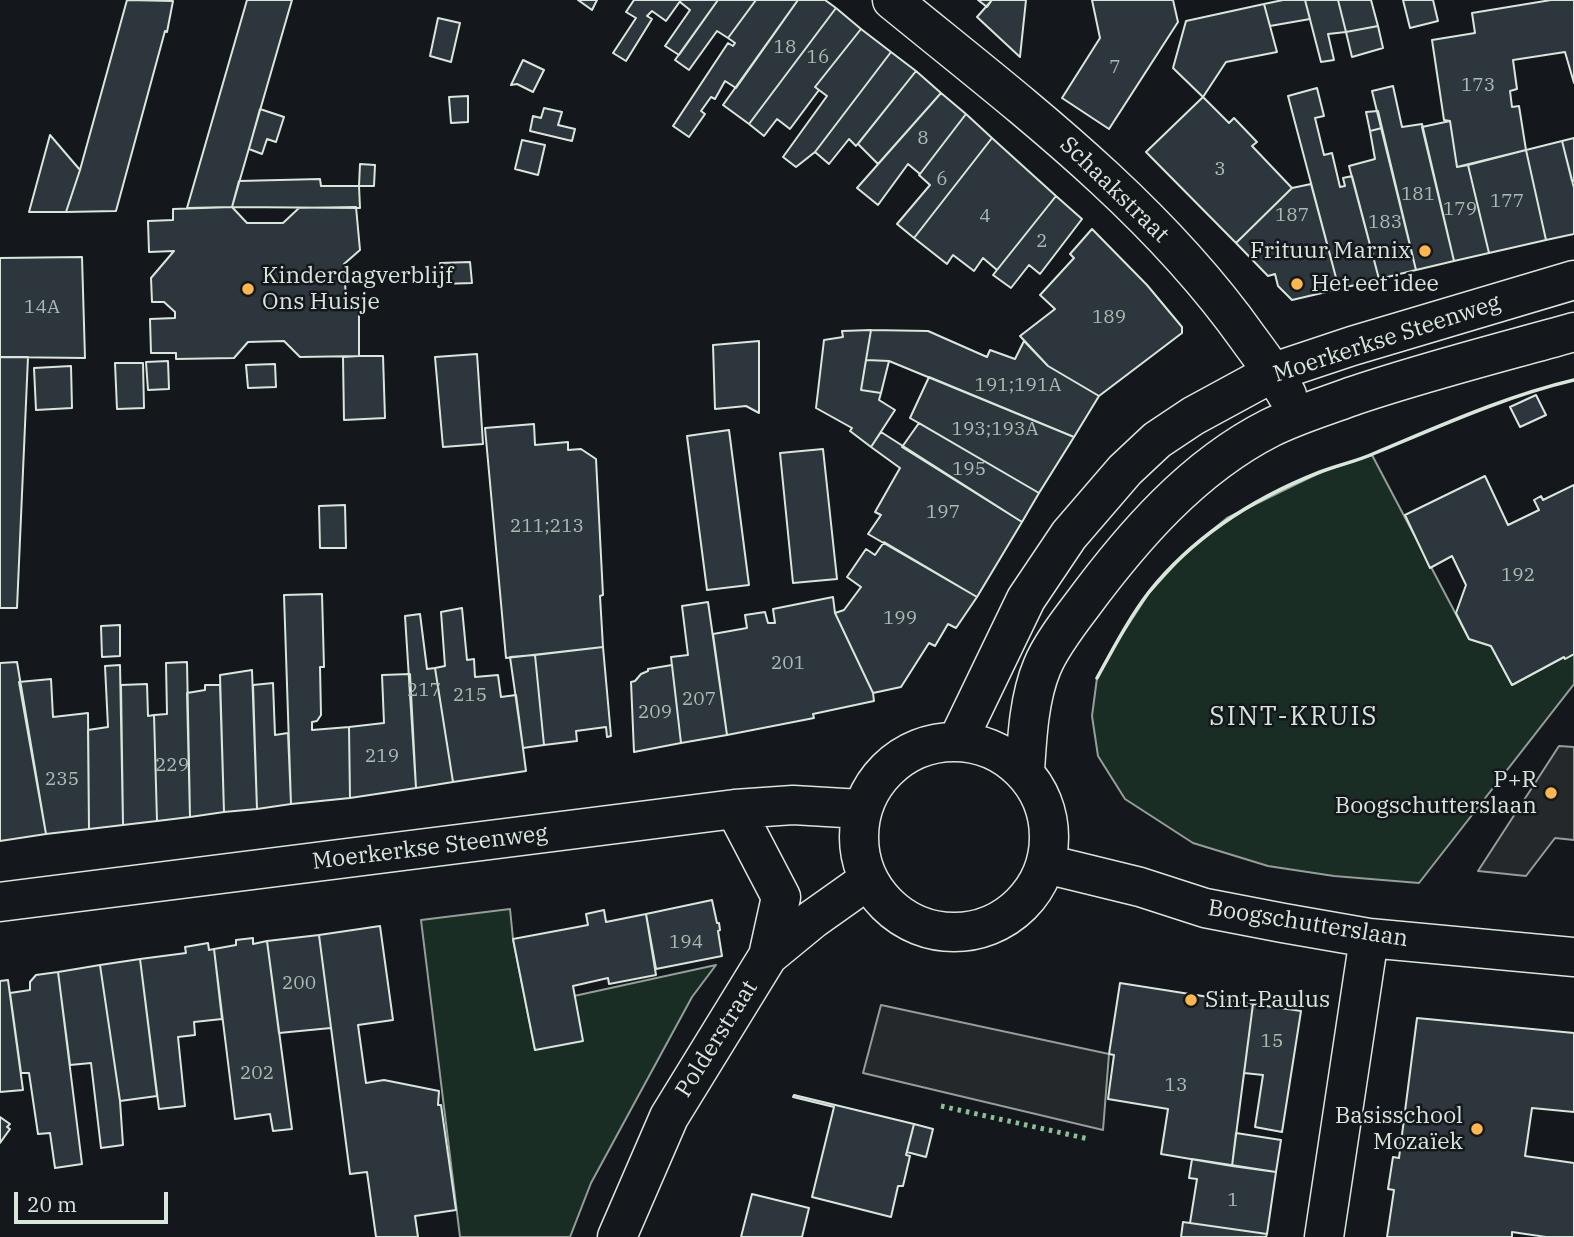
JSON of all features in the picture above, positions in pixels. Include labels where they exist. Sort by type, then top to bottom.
[{"type":"street","name":"Schaakstraat","points":[[892,0],[1044,124],[1154,226],[1219,298],[1274,372],[1298,415]]},
{"type":"street","name":"Moerkerkse Steenweg","points":[[958,740],[1024,602],[1069,535],[1125,470],[1157,440],[1192,416],[1274,372],[1352,346],[1574,281]]},
{"type":"street","name":"Moerkerkse Steenweg","points":[[1025,771],[1029,720],[1042,666],[1101,579],[1134,539],[1175,497],[1233,451],[1268,429],[1298,415],[1381,386],[1574,332]]},
{"type":"street","points":[[958,740],[996,750],[1025,771],[1040,793],[1048,815],[1050,838],[1046,864],[1039,883],[1018,908],[984,929],[944,932],[911,923],[884,904],[868,880],[858,844],[861,809],[873,784],[895,761],[923,746],[958,740]]},
{"type":"street","name":"Moerkerkse Steenweg","points":[[0,902],[735,809],[793,805],[861,809]]},
{"type":"street","points":[[735,809],[781,897],[768,956]]},
{"type":"street","name":"Boogschutterslaan","points":[[1046,864],[1140,887],[1205,908],[1369,938],[1574,957]]},
{"type":"street","name":"Polderstraat","points":[[617,1237],[669,1117],[768,956],[813,919],[868,880]]},
{"type":"street","points":[[1324,1237],[1369,938]]},
{"type":"green space","points":[[1372,455],[1469,639],[1491,646],[1512,685],[1574,654],[1574,684],[1419,883],[1334,876],[1268,866],[1193,843],[1125,799],[1098,756],[1092,716],[1097,678],[1115,645],[1149,593],[1187,551],[1227,518],[1319,473]]},
{"type":"green space","points":[[510,909],[513,939],[535,1050],[574,996],[716,965],[692,997],[591,1183],[570,1237],[460,1237],[421,920]]},
{"type":"shaded area","name":"P+R Boogschutterslaan","points":[[1559,746],[1574,747],[1574,840],[1555,838],[1526,876],[1478,871]]},
{"type":"shaded area","points":[[881,1005],[1109,1054],[1103,1130],[863,1073]]},
{"type":"building","points":[[127,0],[173,1],[167,32],[165,31],[116,211],[66,212],[80,170]]},
{"type":"building","points":[[247,0],[292,0],[232,207],[187,208]]},
{"type":"building","points":[[578,0],[597,0],[592,10]]},
{"type":"building","points":[[634,0],[681,0],[666,21],[652,11],[647,16],[652,19],[626,61],[613,53],[636,18],[626,12]]},
{"type":"building","points":[[681,0],[718,0],[679,55],[665,46],[690,10]]},
{"type":"building","points":[[718,0],[756,0],[728,38],[717,31],[689,70],[675,60]]},
{"type":"building","points":[[756,0],[798,0],[736,88],[725,81],[715,99],[711,97],[701,111],[705,114],[689,137],[673,126],[728,43],[733,46],[735,43],[728,38]]},
{"type":"building","points":[[798,0],[825,0],[836,8],[749,124],[723,105]]},
{"type":"building","points":[[978,0],[992,0],[987,7]]},
{"type":"building","points":[[992,0],[1026,0],[1020,57],[977,17]]},
{"type":"building","points":[[1092,0],[1173,0],[1178,22],[1109,129],[1062,98],[1100,38]]},
{"type":"building","points":[[1283,0],[1305,0],[1310,19],[1270,26],[1264,4]]},
{"type":"building","points":[[1305,0],[1338,0],[1346,32],[1328,34],[1334,60],[1321,62]]},
{"type":"building","points":[[1338,0],[1371,0],[1378,26],[1346,32]]},
{"type":"building","points":[[1403,0],[1433,0],[1438,21],[1410,28]]},
{"type":"building","points":[[1551,0],[1574,0],[1574,83],[1565,52],[1513,60],[1517,89],[1510,91],[1512,107],[1519,106],[1526,150],[1457,167],[1450,121],[1444,120],[1432,40],[1475,33],[1472,13]]},
{"type":"building","points":[[1264,4],[1277,52],[1226,62],[1203,97],[1173,68],[1186,21]]},
{"type":"building","points":[[836,8],[861,29],[815,87],[819,90],[790,129],[777,119],[764,136],[749,124]]},
{"type":"building","points":[[438,18],[460,23],[451,62],[430,56]]},
{"type":"building","points":[[1378,26],[1383,48],[1352,57],[1346,32]]},
{"type":"building","points":[[861,29],[891,52],[815,152],[796,167],[783,157],[827,96],[815,87]]},
{"type":"building","points":[[891,52],[916,71],[856,146],[849,139],[829,164],[815,152]]},
{"type":"building","points":[[523,60],[544,70],[533,92],[517,84],[511,85]]},
{"type":"building","points":[[916,71],[941,93],[878,164],[858,144]]},
{"type":"building","points":[[1393,86],[1402,127],[1422,124],[1454,261],[1416,270],[1372,91]]},
{"type":"building","points":[[1317,88],[1324,116],[1315,118],[1324,155],[1332,153],[1340,187],[1345,186],[1343,178],[1352,176],[1379,279],[1339,289],[1288,96]]},
{"type":"building","points":[[941,93],[966,114],[920,174],[908,164],[878,205],[857,188]]},
{"type":"building","points":[[468,96],[468,122],[451,123],[449,97]]},
{"type":"building","points":[[1203,97],[1229,123],[1234,118],[1257,142],[1252,146],[1292,188],[1236,243],[1146,152]]},
{"type":"building","points":[[544,108],[562,112],[558,125],[575,129],[572,141],[530,131],[533,116],[541,118]]},
{"type":"building","points":[[260,109],[284,117],[276,142],[267,139],[262,154],[249,149]]},
{"type":"building","points":[[1378,111],[1382,128],[1370,131],[1366,112]]},
{"type":"building","points":[[966,114],[992,138],[914,238],[897,224],[930,185],[919,175]]},
{"type":"building","points":[[1450,121],[1457,167],[1468,165],[1489,253],[1454,261],[1422,127]]},
{"type":"building","points":[[1382,128],[1416,270],[1379,279],[1349,166],[1375,159],[1370,131]]},
{"type":"building","points":[[50,135],[80,170],[66,212],[29,212]]},
{"type":"building","points":[[992,138],[1056,196],[997,270],[983,258],[974,271],[953,255],[947,264],[914,238]]},
{"type":"building","points":[[1574,138],[1574,181],[1572,181],[1562,141]]},
{"type":"building","points":[[522,140],[545,145],[538,175],[515,169]]},
{"type":"building","points":[[1562,141],[1574,188],[1574,234],[1546,240],[1526,150]]},
{"type":"building","points":[[1526,150],[1546,240],[1489,253],[1468,165]]},
{"type":"building","points":[[360,164],[375,165],[374,186],[359,186]]},
{"type":"building","points":[[320,179],[321,186],[359,186],[360,208],[232,207],[239,181]]},
{"type":"building","points":[[1311,184],[1339,289],[1292,300],[1278,286],[1275,274],[1268,276],[1236,243],[1292,188]]},
{"type":"building","points":[[1056,196],[1082,219],[1040,274],[1029,265],[1011,288],[993,275]]},
{"type":"building","name":"Kinderdagverblijf Ons Huisje","points":[[232,207],[247,223],[283,223],[299,208],[356,207],[360,250],[344,264],[346,299],[359,312],[359,356],[300,357],[284,341],[248,342],[234,358],[176,359],[176,353],[151,353],[150,319],[175,318],[175,312],[164,302],[152,302],[151,278],[174,251],[149,252],[148,221],[173,220],[173,209]]},
{"type":"building","points":[[1092,229],[1147,285],[1182,327],[1182,333],[1099,396],[1048,366],[1020,336],[1055,309],[1040,295],[1074,258],[1070,254]]},
{"type":"building","points":[[82,257],[85,358],[0,357],[0,258]]},
{"type":"building","points":[[470,262],[472,283],[441,284],[440,263]]},
{"type":"building","points":[[871,330],[861,390],[881,393],[879,400],[895,410],[871,447],[850,431],[852,428],[816,408],[824,340],[843,337],[842,331]]},
{"type":"building","points":[[871,330],[928,331],[987,357],[990,350],[1015,359],[1024,341],[1048,366],[1099,396],[1074,437],[889,361],[866,360]]},
{"type":"building","points":[[759,341],[759,413],[746,406],[715,409],[713,345]]},
{"type":"building","points":[[477,354],[483,444],[443,447],[435,357]]},
{"type":"building","points":[[383,356],[385,418],[344,420],[343,357]]},
{"type":"building","points":[[0,357],[28,357],[17,608],[0,608]]},
{"type":"building","points":[[866,360],[889,361],[881,393],[861,390]]},
{"type":"building","points":[[168,361],[169,389],[148,390],[146,362]]},
{"type":"building","points":[[115,363],[143,363],[144,408],[117,409]]},
{"type":"building","points":[[275,364],[276,387],[248,388],[246,365]]},
{"type":"building","points":[[71,366],[72,408],[36,410],[34,368]]},
{"type":"building","points":[[929,377],[1074,437],[1039,493],[910,418]]},
{"type":"building","points":[[1536,395],[1546,415],[1520,427],[1510,407]]},
{"type":"building","points":[[919,423],[1039,493],[1022,522],[902,447]]},
{"type":"building","points":[[534,424],[535,445],[568,442],[568,450],[581,449],[596,459],[603,647],[506,658],[485,428]]},
{"type":"building","points":[[729,430],[749,585],[707,590],[687,436]]},
{"type":"building","points":[[881,432],[1022,522],[977,597],[868,534],[881,515],[875,512],[900,468],[871,447]]},
{"type":"building","points":[[823,449],[837,579],[793,583],[780,453]]},
{"type":"building","points":[[1485,476],[1508,525],[1539,510],[1534,500],[1541,496],[1543,500],[1574,485],[1574,654],[1512,685],[1491,646],[1469,639],[1456,613],[1466,585],[1452,556],[1430,568],[1405,515]]},
{"type":"building","points":[[345,505],[346,548],[320,548],[319,506]]},
{"type":"building","points":[[884,542],[977,597],[956,628],[948,624],[935,646],[929,643],[901,687],[873,693],[835,613],[844,610],[861,587],[847,577],[866,549],[875,555]]},
{"type":"building","points":[[322,594],[324,667],[320,667],[321,715],[317,721],[312,722],[312,730],[349,727],[350,798],[291,804],[284,595]]},
{"type":"building","points":[[833,597],[835,613],[873,693],[874,701],[813,714],[814,718],[727,735],[713,634],[747,628],[745,615],[765,612],[768,623],[775,623],[773,609]]},
{"type":"building","points":[[708,602],[727,735],[681,743],[671,657],[688,655],[682,606]]},
{"type":"building","points":[[462,608],[467,660],[474,659],[475,677],[498,675],[501,697],[516,695],[526,771],[453,782],[435,668],[445,666],[441,612]]},
{"type":"building","points":[[420,614],[427,669],[435,668],[453,782],[416,788],[405,616]]},
{"type":"building","points":[[120,625],[120,656],[102,657],[101,626]]},
{"type":"building","points":[[603,647],[611,736],[607,737],[606,727],[576,731],[577,741],[544,745],[535,655]]},
{"type":"building","points":[[535,655],[544,745],[523,748],[510,657]]},
{"type":"building","points":[[17,662],[46,834],[0,841],[0,663]]},
{"type":"building","points":[[187,662],[190,817],[157,821],[154,715],[167,714],[166,663]]},
{"type":"building","points":[[120,665],[123,825],[89,829],[88,730],[108,727],[105,666]]},
{"type":"building","points":[[672,665],[681,743],[634,752],[631,682],[648,669]]},
{"type":"building","points":[[252,670],[257,809],[224,812],[220,675]]},
{"type":"building","points":[[410,674],[416,788],[350,798],[349,727],[384,723],[382,675]]},
{"type":"building","points":[[51,679],[53,717],[88,713],[89,829],[46,834],[19,682]]},
{"type":"building","points":[[273,683],[275,735],[288,733],[291,804],[257,809],[253,685]]},
{"type":"building","points":[[147,684],[148,716],[154,715],[157,821],[123,825],[121,685]]},
{"type":"building","points":[[205,685],[220,685],[224,812],[190,817],[187,693],[205,690]]},
{"type":"building","points":[[712,900],[719,923],[722,956],[656,969],[646,914]]},
{"type":"building","points":[[604,910],[606,922],[646,914],[656,975],[609,984],[608,978],[573,986],[583,1041],[535,1050],[513,939],[588,925],[586,914]]},
{"type":"building","points":[[380,926],[393,1020],[358,1025],[366,1083],[384,1080],[439,1091],[438,1105],[441,1105],[456,1210],[415,1216],[418,1237],[376,1237],[367,1172],[350,1174],[319,935]]},
{"type":"building","points":[[319,935],[331,1028],[279,1033],[267,941]]},
{"type":"building","points":[[253,938],[253,944],[267,941],[292,1129],[273,1131],[270,1114],[235,1119],[214,949],[236,945],[236,940]]},
{"type":"building","points":[[208,943],[209,950],[214,949],[222,1019],[194,1022],[195,1035],[178,1037],[185,1106],[159,1109],[140,959],[186,953],[185,947]]},
{"type":"building","points":[[140,959],[157,1096],[120,1101],[100,965]]},
{"type":"building","points":[[100,965],[120,1101],[123,1145],[101,1148],[91,1063],[70,1065],[58,972]]},
{"type":"building","points":[[58,972],[82,1164],[55,1168],[50,1133],[38,1134],[29,1073],[21,1073],[10,993],[30,990],[30,982],[36,975]]},
{"type":"building","points":[[8,980],[23,1090],[0,1092],[0,981]]},
{"type":"building","points":[[1120,983],[1253,1004],[1232,1166],[1161,1154],[1168,1109],[1108,1099],[1114,1055],[1109,1054]]},
{"type":"building","points":[[1253,1004],[1301,1011],[1282,1132],[1255,1127],[1263,1075],[1244,1073]]},
{"type":"building","name":"Basisschool Mozaïek","points":[[1417,1018],[1574,1033],[1574,1112],[1532,1108],[1525,1156],[1574,1163],[1574,1237],[1546,1237],[1512,1232],[1512,1237],[1387,1237],[1394,1190],[1388,1189],[1393,1157],[1399,1158]]},
{"type":"building","points":[[794,1095],[914,1124],[906,1155],[910,1156],[903,1186],[898,1186],[891,1217],[812,1197],[834,1107],[793,1097]]},
{"type":"building","points":[[0,1117],[10,1124],[7,1127],[10,1129],[0,1143]]},
{"type":"building","points":[[914,1124],[933,1129],[926,1157],[907,1152]]},
{"type":"building","points":[[1236,1133],[1281,1140],[1276,1172],[1232,1166]]},
{"type":"building","points":[[1192,1159],[1276,1172],[1267,1234],[1190,1223],[1197,1179],[1189,1178]]},
{"type":"building","points":[[752,1194],[809,1208],[802,1237],[741,1237]]},
{"type":"building","points":[[1183,1222],[1267,1234],[1266,1237],[1181,1237]]},
{"type":"hedge","points":[[941,1106],[1089,1139]]},
{"type":"wall","points":[[1097,678],[1149,592],[1185,553],[1205,536],[1249,507],[1320,472],[1368,456],[1498,403],[1574,380]]},
{"type":"place","name":"Frituur Marnix","points":[[1425,251]]},
{"type":"place","name":"Het eet idee","points":[[1297,284]]},
{"type":"place","name":"Kinderdagverblijf Ons Huisje","points":[[248,289]]},
{"type":"place","name":"P+R Boogschutterslaan","points":[[1551,793]]},
{"type":"place","name":"Sint-Paulus","points":[[1191,1000]]},
{"type":"place","name":"Basisschool Mozaïek","points":[[1477,1129]]},
{"type":"district","name":"SINT-KRUIS","points":[[1294,717]]}]
